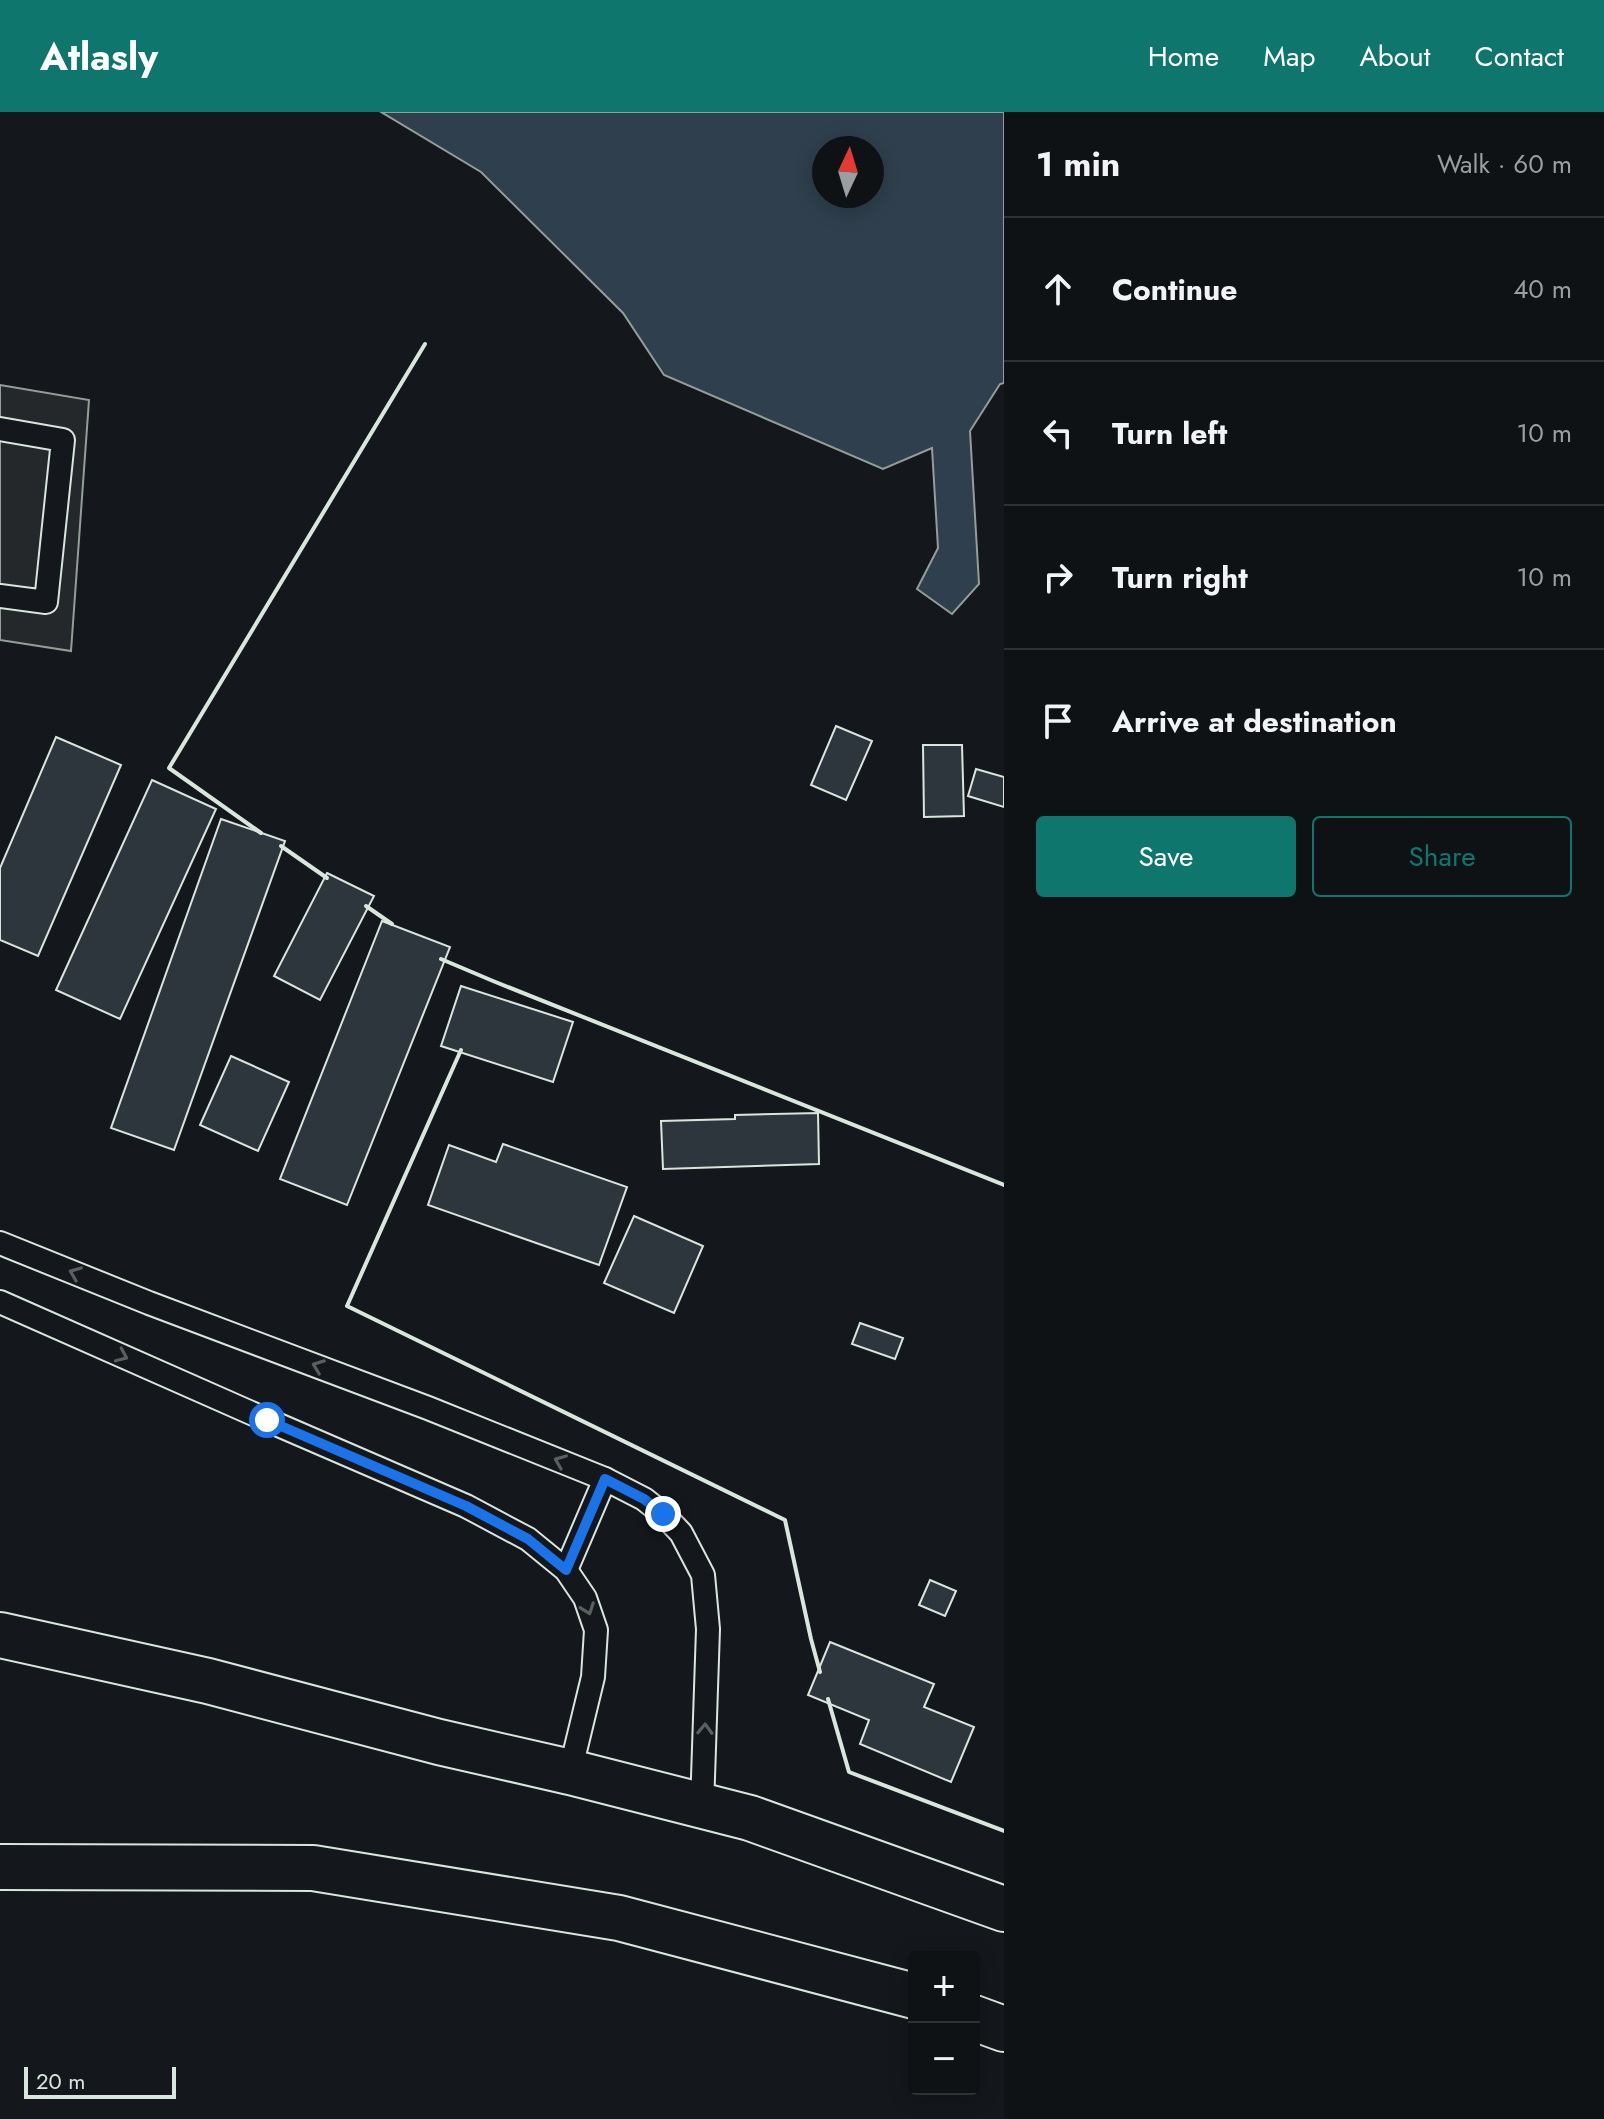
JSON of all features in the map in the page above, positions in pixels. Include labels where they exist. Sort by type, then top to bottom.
[{"type":"street","points":[[0,1635],[208,1681],[439,1742],[750,1818],[1004,1909]]},
{"type":"street","points":[[0,1867],[313,1868],[619,1918],[908,1994]]},
{"type":"street","points":[[980,2020],[1004,2029]]},
{"type":"lane","points":[[0,429],[63,440],[46,602],[0,596]]},
{"type":"lane","points":[[0,1243],[605,1479],[644,1499],[663,1514],[681,1533],[703,1575],[708,1629],[702,1807]]},
{"type":"lane","points":[[0,1302],[466,1506],[528,1539],[566,1570],[585,1598],[596,1630],[593,1677],[570,1772]]},
{"type":"lane","points":[[566,1570],[605,1479]]},
{"type":"shaded area","points":[[0,385],[89,400],[71,651],[0,640]]},
{"type":"water","points":[[381,112],[1004,112],[1004,383],[1000,384],[970,431],[979,584],[952,614],[917,589],[938,548],[932,448],[883,469],[664,375],[623,313],[481,172]]},
{"type":"building","points":[[836,726],[872,741],[846,800],[811,785]]},
{"type":"building","points":[[56,737],[121,765],[38,956],[0,940],[0,868]]},
{"type":"building","points":[[923,745],[962,745],[964,816],[924,817]]},
{"type":"building","points":[[976,769],[1004,777],[1004,807],[968,796]]},
{"type":"building","points":[[152,780],[216,809],[120,1019],[56,990]]},
{"type":"building","points":[[221,819],[285,841],[174,1150],[111,1128]]},
{"type":"building","points":[[327,873],[374,896],[320,1000],[274,976]]},
{"type":"building","points":[[382,921],[450,947],[347,1205],[280,1179]]},
{"type":"building","points":[[461,986],[573,1022],[553,1082],[441,1046]]},
{"type":"building","points":[[231,1056],[289,1082],[258,1151],[200,1125]]},
{"type":"building","points":[[818,1113],[819,1164],[663,1169],[661,1121]]},
{"type":"building","points":[[503,1144],[627,1187],[599,1265],[428,1205],[449,1145],[496,1162]]},
{"type":"building","points":[[634,1216],[703,1246],[674,1313],[604,1283]]},
{"type":"building","points":[[860,1323],[903,1338],[895,1359],[852,1344]]},
{"type":"building","points":[[930,1580],[956,1591],[945,1616],[919,1605]]},
{"type":"building","points":[[830,1642],[934,1684],[924,1707],[974,1727],[951,1782],[860,1744],[869,1720],[808,1695]]},
{"type":"wall","points":[[261,833],[169,768],[425,344]]},
{"type":"wall","points":[[281,846],[327,878]]},
{"type":"wall","points":[[366,906],[392,924]]},
{"type":"wall","points":[[441,959],[1004,1185]]},
{"type":"wall","points":[[461,1050],[347,1306],[785,1520],[820,1672]]},
{"type":"wall","points":[[828,1699],[849,1772],[1004,1831]]},
{"type":"route","points":[[267,1420],[466,1506],[528,1539],[566,1570],[605,1479],[644,1499],[663,1514]]}]
